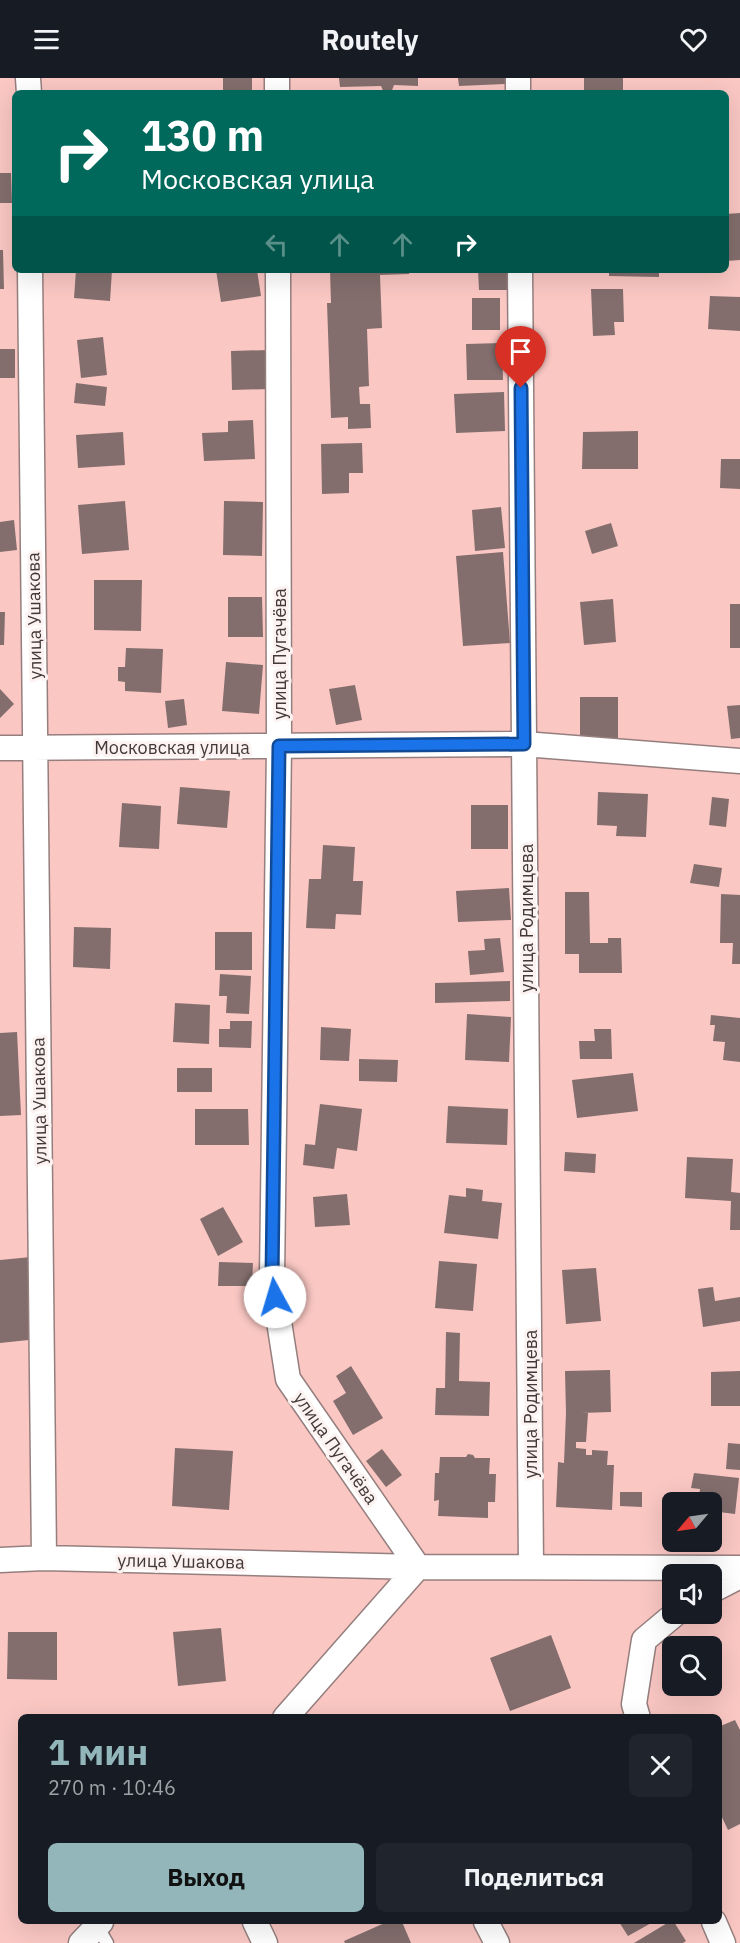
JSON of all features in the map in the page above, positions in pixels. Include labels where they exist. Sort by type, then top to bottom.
[{"type":"street","name":"улица Ушакова","points":[[30,273],[44,1558],[418,1567]]},
{"type":"street","name":"улица Пугачёва","points":[[278,273],[279,746],[272,1277],[288,1379],[418,1567]]},
{"type":"street","name":"улица Родимцева","points":[[520,273],[531,1566]]},
{"type":"street","name":"Московская улица","points":[[0,748],[524,744],[740,761]]},
{"type":"street","points":[[0,1560],[44,1558]]},
{"type":"street","points":[[289,1714],[418,1567],[740,1568]]},
{"type":"street","points":[[722,1586],[740,1576]]},
{"type":"street","points":[[637,1714],[634,1704],[644,1640],[663,1624]]},
{"type":"street","points":[[256,1924],[265,1943]]},
{"type":"street","points":[[487,1924],[497,1943]]},
{"type":"street","points":[[715,1924],[723,1943]]},
{"type":"shaded area","points":[[0,78],[740,78],[740,1943],[0,1943]]},
{"type":"building","points":[[223,78],[252,78],[252,90],[223,90]]},
{"type":"building","points":[[339,78],[418,78],[418,86],[394,85],[392,90],[383,90],[381,86],[340,87]]},
{"type":"building","points":[[458,78],[505,78],[505,84],[459,86]]},
{"type":"building","points":[[584,78],[623,78],[623,90],[584,90]]},
{"type":"building","points":[[0,173],[11,173],[12,203],[0,203]]},
{"type":"building","points":[[740,213],[740,260],[729,261],[729,214]]},
{"type":"building","points":[[0,250],[3,250],[4,289],[0,289]]},
{"type":"building","points":[[76,273],[112,273],[110,301],[74,298]]},
{"type":"building","points":[[216,273],[257,273],[261,296],[221,302]]},
{"type":"building","points":[[330,273],[409,273],[380,275],[382,328],[367,329],[369,386],[359,387],[360,404],[370,404],[371,428],[348,429],[348,417],[331,418],[327,303],[331,303]]},
{"type":"building","points":[[478,273],[511,273],[511,290],[479,290]]},
{"type":"building","points":[[609,273],[659,273],[659,277],[609,276]]},
{"type":"building","points":[[591,289],[623,289],[624,322],[614,322],[615,335],[593,336]]},
{"type":"building","points":[[710,296],[740,297],[740,331],[708,329]]},
{"type":"building","points":[[472,298],[500,298],[500,330],[472,330]]},
{"type":"building","points":[[103,337],[107,375],[81,378],[77,340]]},
{"type":"building","points":[[502,343],[503,380],[467,380],[466,344]]},
{"type":"building","points":[[0,349],[15,349],[15,378],[0,378]]},
{"type":"building","points":[[269,350],[270,389],[232,390],[231,351]]},
{"type":"building","points":[[76,383],[107,387],[105,406],[74,403]]},
{"type":"building","points":[[504,392],[505,431],[456,433],[454,394]]},
{"type":"building","points":[[253,420],[255,459],[204,461],[202,433],[228,432],[228,421]]},
{"type":"building","points":[[638,431],[638,469],[582,469],[583,432]]},
{"type":"building","points":[[123,432],[125,465],[78,468],[76,435]]},
{"type":"building","points":[[362,443],[363,473],[349,473],[349,493],[322,494],[321,444]]},
{"type":"building","points":[[721,459],[740,459],[740,489],[720,488]]},
{"type":"building","points":[[125,501],[129,550],[82,554],[78,505]]},
{"type":"building","points":[[224,501],[263,502],[262,556],[223,555]]},
{"type":"building","points":[[501,507],[505,548],[475,551],[472,510]]},
{"type":"building","points":[[14,520],[17,550],[0,552],[0,522]]},
{"type":"building","points":[[611,523],[618,546],[592,554],[585,531]]},
{"type":"building","points":[[503,552],[510,643],[463,646],[456,556]]},
{"type":"building","points":[[94,580],[142,580],[141,631],[94,630]]},
{"type":"building","points":[[228,597],[262,597],[263,637],[228,637]]},
{"type":"building","points":[[613,599],[616,642],[584,645],[580,602]]},
{"type":"building","points":[[730,604],[740,604],[740,648],[730,648]]},
{"type":"building","points":[[0,612],[5,612],[4,645],[0,645]]},
{"type":"building","points":[[126,648],[163,649],[161,693],[125,691],[125,682],[118,681],[118,667],[125,667]]},
{"type":"building","points":[[226,662],[263,665],[259,714],[222,711]]},
{"type":"building","points":[[355,685],[362,720],[336,725],[329,689]]},
{"type":"building","points":[[0,689],[14,704],[0,718]]},
{"type":"building","points":[[580,697],[618,697],[618,738],[580,738]]},
{"type":"building","points":[[184,699],[187,725],[168,728],[165,701]]},
{"type":"building","points":[[740,705],[740,738],[731,739],[727,706]]},
{"type":"building","points":[[180,787],[230,791],[227,828],[177,824]]},
{"type":"building","points":[[598,792],[648,794],[646,837],[616,836],[617,826],[597,825]]},
{"type":"building","points":[[712,797],[729,799],[726,827],[709,825]]},
{"type":"building","points":[[122,803],[161,806],[159,849],[119,847]]},
{"type":"building","points":[[471,805],[508,805],[508,849],[471,849]]},
{"type":"building","points":[[323,845],[355,847],[353,881],[363,881],[361,915],[336,914],[335,929],[306,928],[309,879],[321,879]]},
{"type":"building","points":[[694,864],[722,868],[719,887],[690,883]]},
{"type":"building","points":[[509,888],[511,920],[458,922],[456,891]]},
{"type":"building","points":[[565,892],[589,892],[590,943],[608,943],[608,938],[621,938],[622,973],[579,973],[579,954],[565,954]]},
{"type":"building","points":[[721,894],[740,895],[740,964],[732,964],[733,943],[720,943]]},
{"type":"building","points":[[74,927],[111,928],[110,969],[73,967]]},
{"type":"building","points":[[215,932],[252,932],[252,970],[215,970]]},
{"type":"building","points":[[500,938],[504,972],[470,975],[468,951],[485,950],[484,939]]},
{"type":"building","points":[[220,974],[251,976],[249,1014],[226,1013],[227,996],[219,996]]},
{"type":"building","points":[[510,981],[510,1001],[435,1003],[435,983]]},
{"type":"building","points":[[175,1003],[210,1005],[209,1044],[173,1042]]},
{"type":"building","points":[[467,1014],[511,1017],[509,1062],[465,1060]]},
{"type":"building","points":[[711,1015],[740,1018],[740,1062],[723,1060],[725,1042],[713,1041],[715,1025],[710,1025]]},
{"type":"building","points":[[230,1021],[252,1021],[251,1048],[219,1047],[219,1029],[230,1029]]},
{"type":"building","points":[[321,1027],[351,1029],[349,1061],[320,1060]]},
{"type":"building","points":[[594,1029],[611,1029],[612,1059],[580,1059],[579,1041],[595,1041]]},
{"type":"building","points":[[17,1032],[21,1115],[0,1116],[0,1033]]},
{"type":"building","points":[[359,1059],[398,1060],[397,1082],[359,1081]]},
{"type":"building","points":[[177,1068],[212,1068],[212,1092],[177,1092]]},
{"type":"building","points":[[633,1073],[638,1111],[577,1118],[572,1080]]},
{"type":"building","points":[[320,1104],[362,1109],[357,1151],[337,1148],[334,1169],[303,1165],[305,1144],[315,1145]]},
{"type":"building","points":[[448,1106],[508,1109],[507,1145],[446,1143]]},
{"type":"building","points":[[195,1109],[248,1109],[249,1145],[195,1145]]},
{"type":"building","points":[[565,1152],[596,1154],[595,1173],[564,1171]]},
{"type":"building","points":[[687,1157],[733,1159],[731,1192],[740,1193],[740,1230],[730,1230],[731,1201],[685,1198]]},
{"type":"building","points":[[466,1188],[483,1190],[482,1201],[502,1203],[498,1239],[444,1233],[449,1195],[466,1197]]},
{"type":"building","points":[[347,1194],[350,1225],[315,1227],[313,1197]]},
{"type":"building","points":[[223,1207],[243,1242],[218,1256],[200,1219]]},
{"type":"building","points":[[31,1257],[38,1339],[0,1343],[0,1260]]},
{"type":"building","points":[[439,1261],[477,1264],[473,1311],[435,1308]]},
{"type":"building","points":[[219,1262],[253,1263],[252,1286],[218,1286]]},
{"type":"building","points":[[596,1268],[601,1321],[566,1324],[562,1270]]},
{"type":"building","points":[[713,1287],[715,1301],[740,1297],[740,1321],[703,1327],[698,1289]]},
{"type":"building","points":[[446,1332],[460,1333],[459,1381],[490,1382],[489,1416],[435,1415],[436,1388],[445,1388]]},
{"type":"building","points":[[351,1366],[383,1418],[353,1435],[333,1401],[346,1393],[336,1376]]},
{"type":"building","points":[[610,1370],[611,1412],[581,1413],[588,1413],[586,1442],[576,1442],[576,1448],[586,1449],[586,1455],[592,1455],[592,1450],[608,1451],[607,1465],[614,1465],[612,1510],[556,1507],[558,1462],[564,1463],[565,1371]]},
{"type":"building","points":[[740,1371],[740,1406],[711,1406],[711,1372]]},
{"type":"building","points":[[728,1443],[740,1444],[740,1470],[726,1469]]},
{"type":"building","points":[[175,1448],[233,1451],[229,1510],[172,1506]]},
{"type":"building","points":[[382,1449],[402,1475],[386,1487],[366,1461]]},
{"type":"building","points":[[468,1454],[475,1458],[490,1458],[489,1474],[496,1474],[495,1502],[488,1502],[488,1518],[438,1516],[439,1500],[434,1501],[435,1473],[439,1473],[440,1457],[466,1457]]},
{"type":"building","points":[[694,1473],[739,1478],[735,1514],[722,1512],[722,1492],[700,1492],[700,1489],[691,1488]]},
{"type":"building","points":[[620,1492],[642,1492],[642,1507],[620,1506]]},
{"type":"building","points":[[221,1628],[226,1681],[178,1686],[173,1632]]},
{"type":"building","points":[[8,1632],[57,1632],[57,1680],[7,1679]]},
{"type":"building","points":[[551,1635],[571,1688],[510,1711],[490,1658]]},
{"type":"building","points":[[735,1720],[740,1730],[740,1824],[728,1830],[722,1817],[722,1725]]},
{"type":"building","points":[[382,1924],[403,1924],[411,1943],[345,1943],[344,1941]]},
{"type":"building","points":[[620,1924],[649,1924],[628,1936]]},
{"type":"building","points":[[666,1924],[675,1924],[686,1941],[683,1943],[634,1943]]},
{"type":"route","points":[[275,1297],[272,1277],[279,746],[524,744],[521,388]]}]
